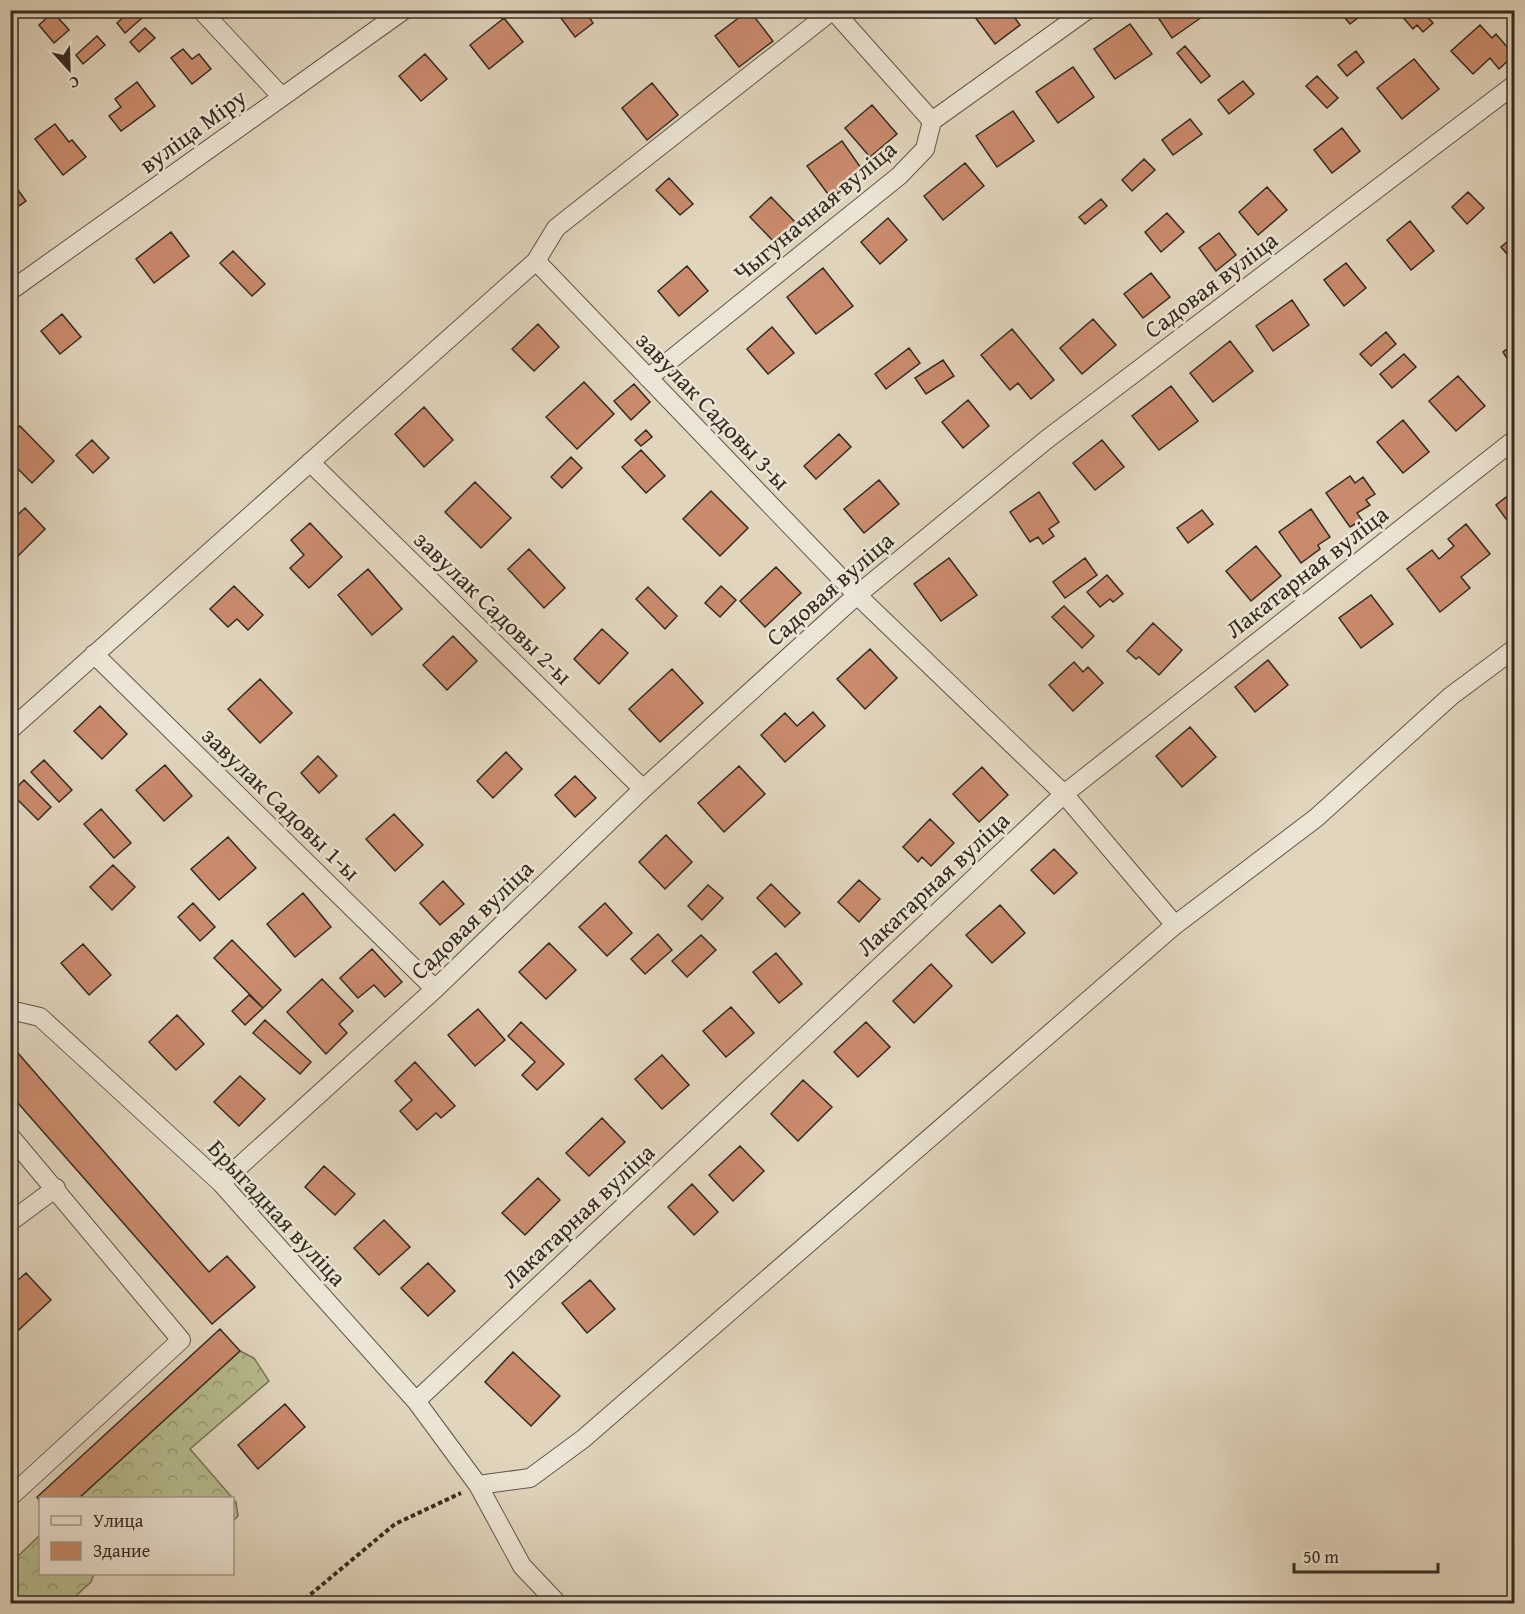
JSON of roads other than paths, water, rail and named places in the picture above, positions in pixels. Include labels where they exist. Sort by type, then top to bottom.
[{"type":"street","points":[[201,10],[282,97]]},
{"type":"street","name":"вуліца Міру","points":[[10,291],[404,10]]},
{"type":"street","points":[[10,730],[536,261],[556,228],[833,10],[932,121],[1087,10]]},
{"type":"street","name":"Садовая вуліца","points":[[221,1183],[435,989],[643,789],[856,594],[1046,440],[1515,85]]},
{"type":"street","name":"Чыгуначная вуліца","points":[[648,378],[899,176],[925,149],[932,121]]},
{"type":"street","name":"завулак Садовы 3-ы","points":[[536,261],[856,594],[1064,795],[1175,925]]},
{"type":"street","name":"Лакатарная вуліца","points":[[416,1401],[1064,795],[1515,440]]},
{"type":"street","name":"завулак Садовы 2-ы","points":[[310,462],[643,789]]},
{"type":"street","points":[[478,1485],[530,1478],[583,1439],[1175,925],[1316,818],[1451,696],[1515,649]]},
{"type":"street","name":"завулак Садовы 1-ы","points":[[94,654],[435,989]]},
{"type":"street","name":"Брыгадная вуліца","points":[[10,1010],[40,1017],[221,1183],[416,1401],[478,1485],[522,1566],[558,1604]]},
{"type":"street","points":[[10,1136],[56,1188],[181,1340],[10,1497]]},
{"type":"street","points":[[10,1222],[56,1188]]}]
